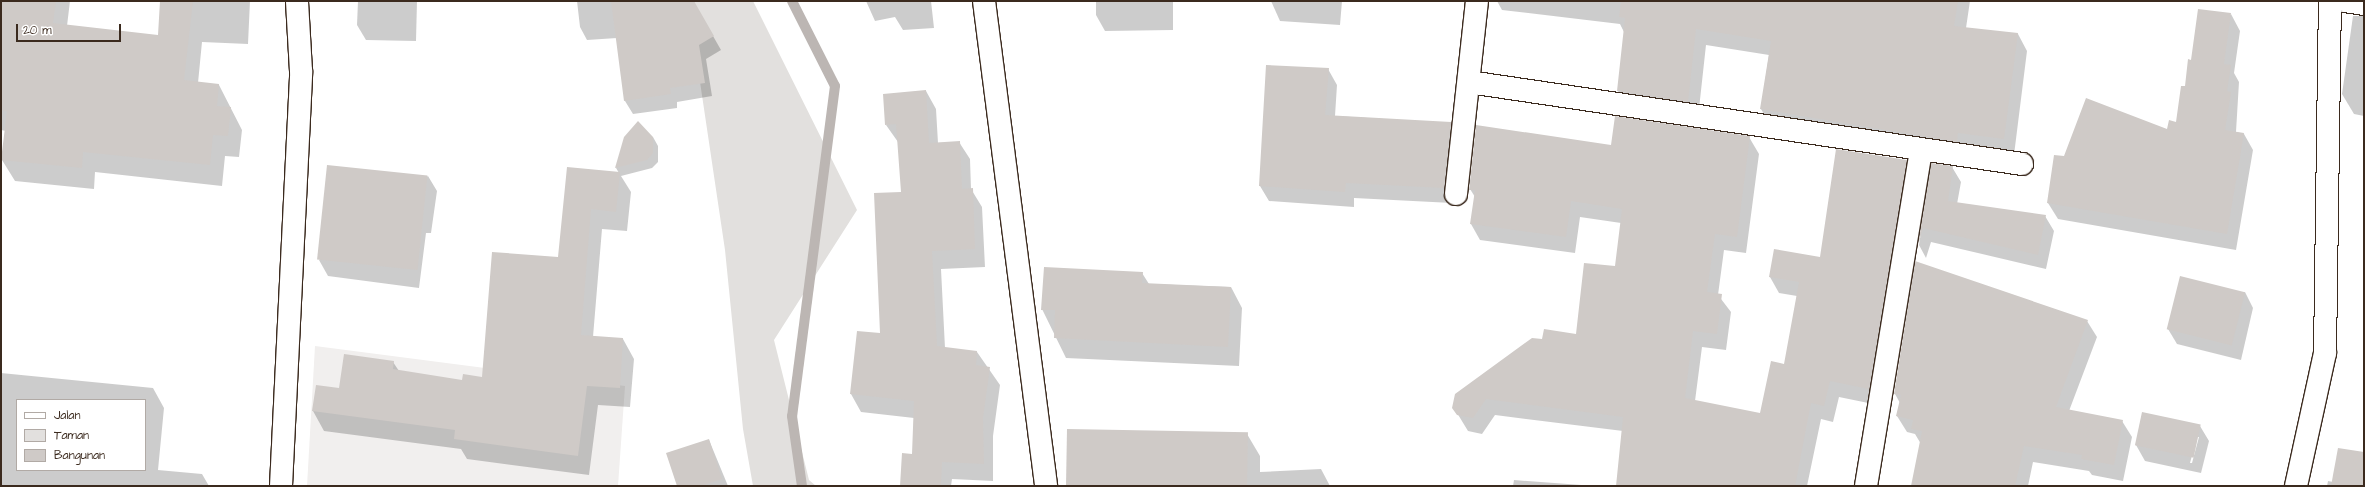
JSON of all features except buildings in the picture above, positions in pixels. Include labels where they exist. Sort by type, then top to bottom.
[{"type":"street","points":[[281,486],[301,72],[297,1]]},
{"type":"street","points":[[984,1],[1046,486]]},
{"type":"street","points":[[1456,194],[1477,1]]},
{"type":"street","points":[[2296,486],[2325,353],[2330,1]]},
{"type":"street","points":[[2345,1],[2364,4]]},
{"type":"street","points":[[1469,82],[2022,164]]},
{"type":"street","points":[[1866,486],[1921,149]]},
{"type":"shaded area","points":[[315,346],[625,386],[618,486],[307,486]]},
{"type":"green space","points":[[682,1],[753,1],[857,210],[774,340],[809,480],[816,486],[753,486],[743,429],[725,250],[696,55]]},
{"type":"waterway","points":[[792,1],[835,86],[792,416],[802,486]]}]
